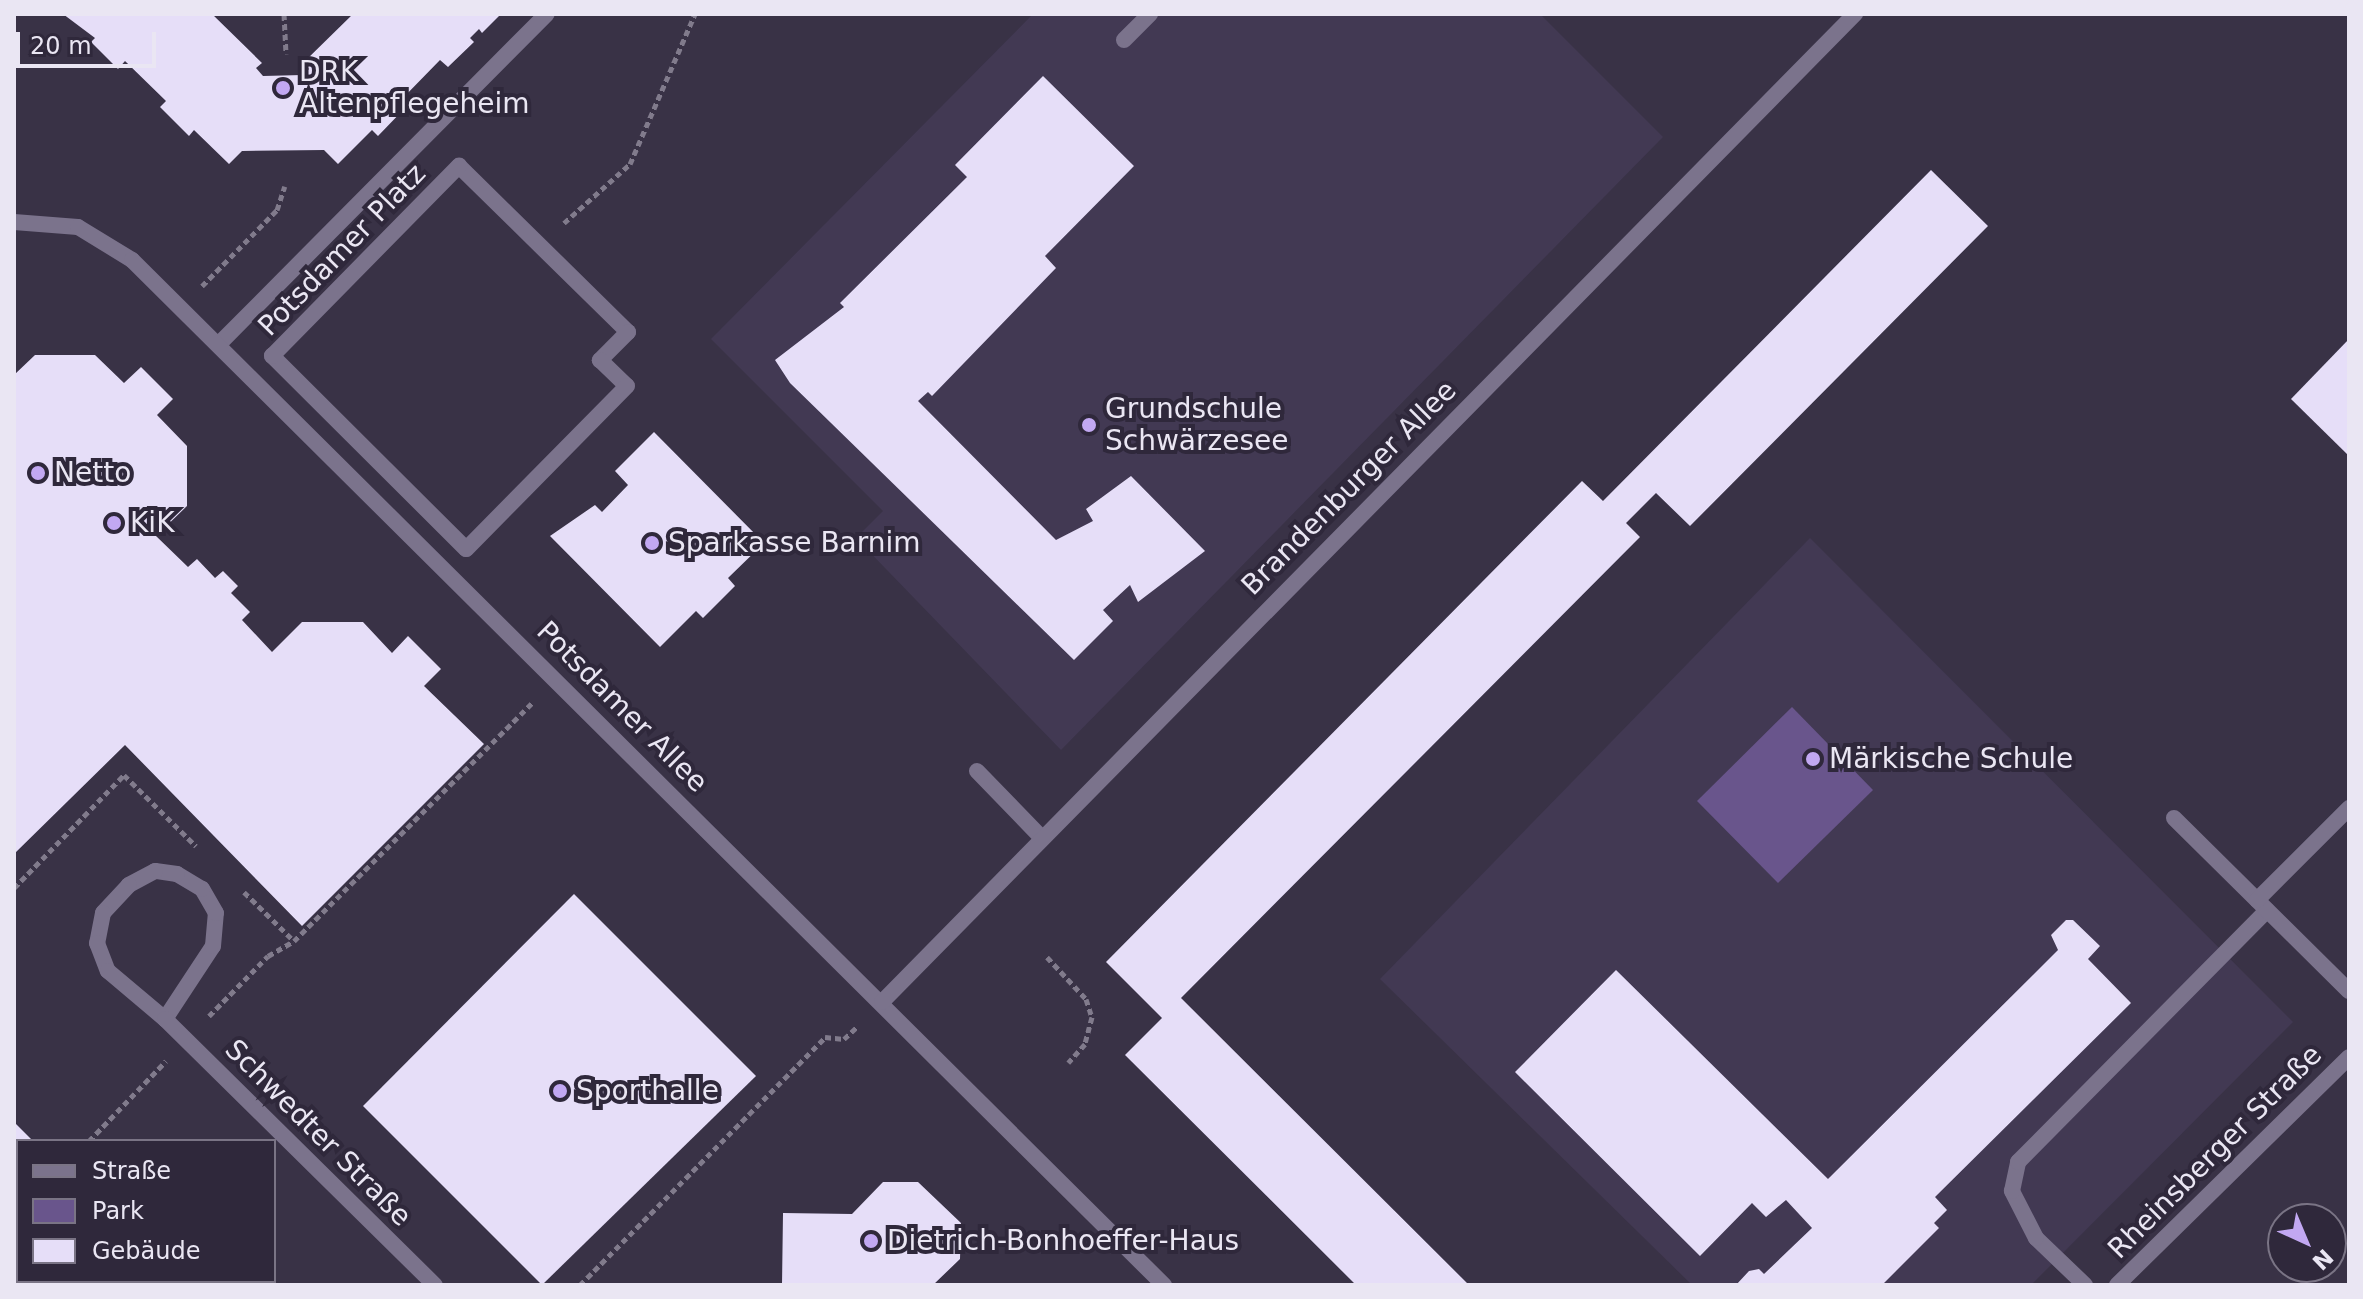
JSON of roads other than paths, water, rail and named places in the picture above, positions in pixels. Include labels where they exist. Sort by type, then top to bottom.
[{"type":"street","points":[[219,344],[547,14]]},
{"type":"street","points":[[1124,40],[1150,14]]},
{"type":"street","name":"Brandenburger Allee","points":[[882,1002],[1041,837],[1855,14]]},
{"type":"street","name":"Potsdamer Platz","points":[[459,166],[539,245],[628,332],[600,360],[627,386],[466,549],[272,356],[459,166]]},
{"type":"street","name":"Potsdamer Allee","points":[[14,222],[78,227],[132,260],[1164,1285]]},
{"type":"street","points":[[977,771],[1041,837]]},
{"type":"street","points":[[2085,1285],[2036,1238],[2012,1191],[2018,1162],[2262,905],[2349,808]]},
{"type":"street","points":[[2174,818],[2349,991]]},
{"type":"street","name":"Schwedter Straße","points":[[165,1019],[213,946],[216,913],[202,889],[177,874],[155,871],[129,885],[103,913],[97,943],[108,971],[165,1019],[435,1285]]},
{"type":"street","name":"Rheinsberger Straße","points":[[2117,1285],[2349,1057]]},
{"type":"street","points":[[19,1285],[31,1285]]},
{"type":"place","name":"DRK Altenpflegeheim","points":[[283,88]]},
{"type":"place","name":"Grundschule Schwärzesee","points":[[1089,425]]},
{"type":"place","name":"Netto","points":[[38,473]]},
{"type":"place","name":"KiK","points":[[114,523]]},
{"type":"place","name":"Sparkasse Barnim","points":[[652,543]]},
{"type":"place","name":"Märkische Schule","points":[[1813,759]]},
{"type":"place","name":"Sporthalle","points":[[560,1091]]},
{"type":"place","name":"Dietrich-Bonhoeffer-Haus","points":[[871,1241]]}]
